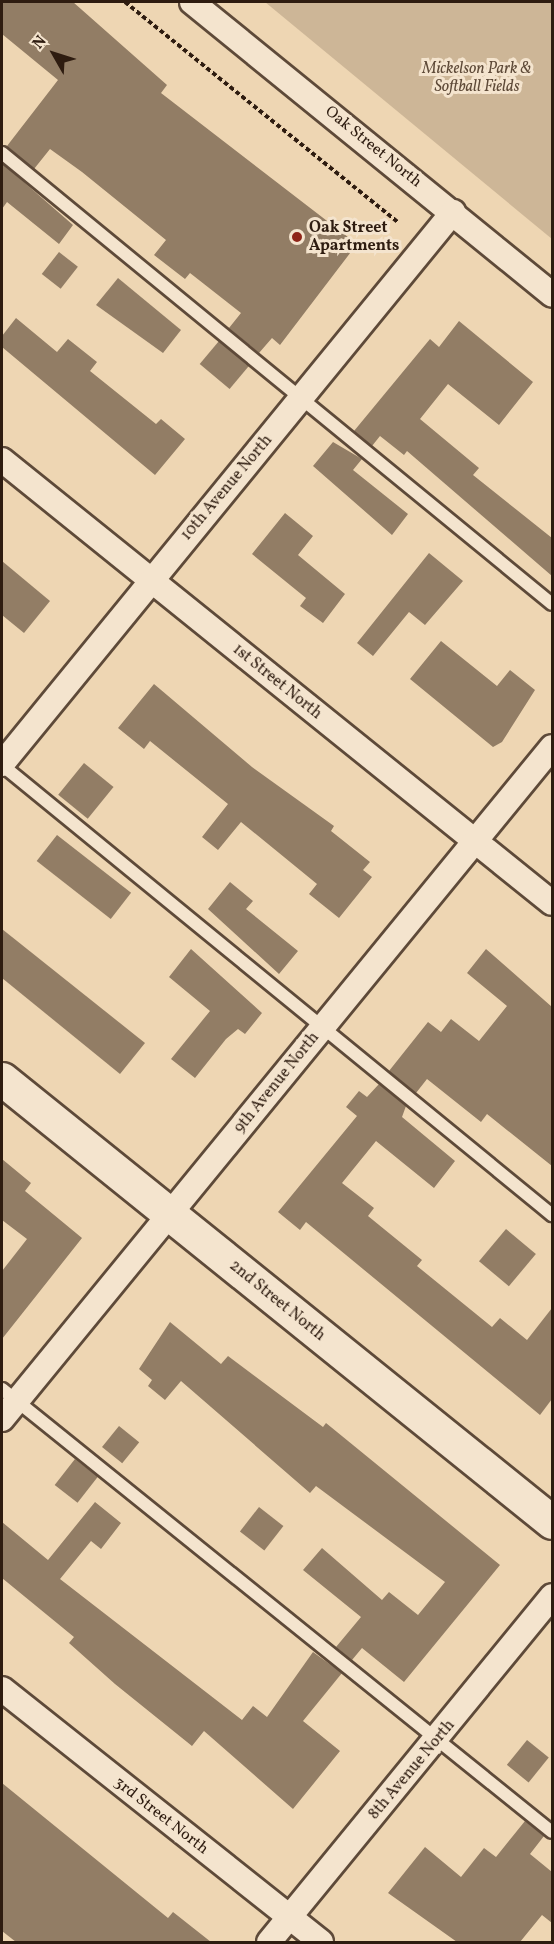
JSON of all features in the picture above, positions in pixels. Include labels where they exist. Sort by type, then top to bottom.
[{"type":"street","name":"Oak Street North","points":[[192,2],[453,212],[552,295]]},
{"type":"street","name":"10th Avenue North","points":[[2,764],[453,212]]},
{"type":"street","name":"1st Street North","points":[[2,460],[552,903]]},
{"type":"street","name":"9th Avenue North","points":[[6,1403],[170,1215],[552,747]]},
{"type":"street","name":"2nd Street North","points":[[2,1078],[552,1522]]},
{"type":"street","name":"8th Avenue North","points":[[269,1942],[438,1740],[552,1596]]},
{"type":"street","name":"3rd Street North","points":[[2,1689],[321,1942]]},
{"type":"lane","points":[[2,153],[303,396],[552,604]]},
{"type":"lane","points":[[2,764],[321,1029],[552,1215]]},
{"type":"lane","points":[[6,1403],[438,1740],[552,1832]]},
{"type":"path","points":[[125,2],[399,223]]},
{"type":"green space","name":"Mickelson Park & Softball Fields","points":[[265,2],[552,2],[552,239]]},
{"type":"building","points":[[2,2],[73,2],[167,85],[161,93],[357,244],[280,345],[272,338],[259,353],[229,328],[241,313],[190,273],[185,279],[154,255],[166,240],[82,172],[50,149],[34,169],[7,146],[58,80],[2,34]]},
{"type":"building","points":[[2,163],[73,225],[59,244],[7,202],[2,209]]},
{"type":"building","points":[[59,252],[78,267],[61,289],[42,274]]},
{"type":"building","points":[[118,278],[181,330],[163,353],[96,305]]},
{"type":"building","points":[[16,318],[57,352],[68,339],[97,362],[90,371],[156,424],[161,419],[185,439],[155,475],[2,347],[2,336]]},
{"type":"building","points":[[459,321],[533,382],[499,425],[448,384],[420,419],[479,468],[473,475],[552,538],[552,576],[407,451],[404,455],[380,436],[372,446],[354,431],[430,339],[439,347]]},
{"type":"building","points":[[219,341],[249,366],[230,389],[200,364]]},
{"type":"building","points":[[333,442],[362,459],[353,470],[408,514],[392,535],[313,466]]},
{"type":"building","points":[[285,513],[313,536],[298,555],[345,594],[323,623],[300,606],[306,598],[252,554]]},
{"type":"building","points":[[429,553],[463,581],[425,625],[409,612],[373,656],[357,643]]},
{"type":"building","points":[[2,561],[50,601],[24,633],[2,615]]},
{"type":"building","points":[[441,641],[497,686],[510,670],[535,690],[502,742],[493,747],[410,679]]},
{"type":"building","points":[[154,684],[252,767],[334,826],[331,831],[370,862],[363,870],[372,877],[339,918],[309,894],[317,884],[241,822],[218,850],[202,837],[228,804],[150,741],[144,749],[118,728]]},
{"type":"building","points":[[84,763],[114,787],[88,819],[58,795]]},
{"type":"building","points":[[57,835],[131,893],[111,919],[37,861]]},
{"type":"building","points":[[230,882],[253,901],[246,909],[298,951],[279,974],[208,909]]},
{"type":"building","points":[[2,929],[145,1043],[120,1074],[2,978]]},
{"type":"building","points":[[191,949],[262,1013],[245,1034],[238,1029],[226,1039],[195,1078],[171,1059],[210,1011],[169,977]]},
{"type":"building","points":[[486,949],[552,1007],[552,1166],[487,1114],[481,1122],[427,1079],[416,1093],[389,1071],[428,1022],[441,1032],[451,1019],[479,1041],[507,1006],[467,973]]},
{"type":"building","points":[[379,1084],[406,1106],[402,1117],[455,1161],[434,1188],[376,1141],[342,1183],[374,1208],[368,1216],[422,1260],[417,1266],[492,1327],[500,1318],[527,1340],[552,1308],[552,1399],[540,1415],[306,1222],[300,1230],[278,1212],[357,1116],[346,1107],[359,1091],[367,1097]]},
{"type":"building","points":[[2,1159],[31,1183],[25,1191],[82,1238],[2,1339],[2,1271],[27,1239],[2,1220]]},
{"type":"building","points":[[506,1229],[536,1254],[509,1286],[479,1261]]},
{"type":"building","points":[[170,1322],[221,1364],[228,1356],[323,1427],[326,1423],[500,1565],[404,1682],[362,1648],[352,1660],[336,1647],[361,1617],[303,1570],[322,1548],[382,1600],[389,1592],[418,1615],[445,1582],[316,1486],[310,1493],[181,1381],[165,1400],[148,1386],[152,1380],[139,1369]]},
{"type":"building","points":[[119,1426],[139,1442],[122,1463],[102,1447]]},
{"type":"building","points":[[75,1459],[98,1477],[78,1503],[55,1485]]},
{"type":"building","points":[[95,1502],[121,1523],[101,1549],[91,1541],[60,1579],[242,1720],[253,1706],[267,1717],[313,1652],[342,1673],[303,1721],[340,1751],[293,1809],[204,1731],[192,1746],[115,1684],[69,1643],[74,1637],[2,1578],[2,1522],[48,1560]]},
{"type":"building","points":[[259,1507],[283,1526],[264,1551],[240,1531]]},
{"type":"building","points":[[527,1740],[549,1758],[529,1782],[507,1765]]},
{"type":"building","points":[[2,1783],[168,1918],[173,1912],[211,1942],[16,1942],[2,1931]]},
{"type":"building","points":[[525,1821],[544,1836],[530,1854],[552,1872],[552,1923],[542,1915],[520,1942],[457,1942],[388,1893],[425,1847],[461,1877],[484,1848],[496,1857]]},
{"type":"place","name":"Oak Street Apartments","points":[[297,237]]}]
